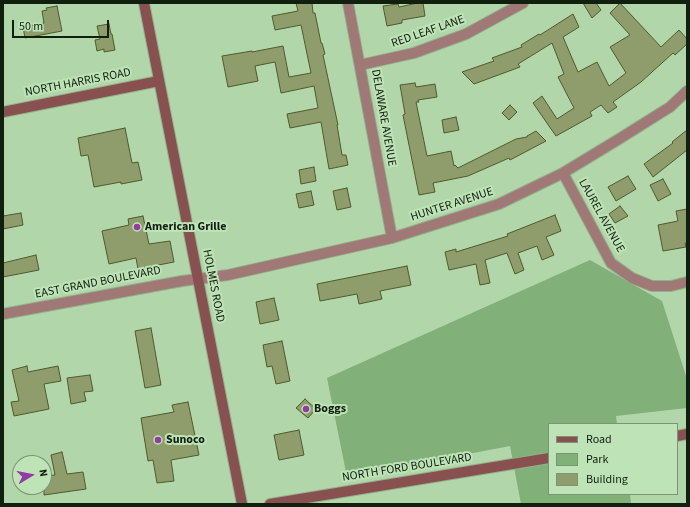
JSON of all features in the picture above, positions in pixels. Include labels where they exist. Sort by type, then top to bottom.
[{"type":"main road","name":"HOLMES ROAD","points":[[144,3],[242,504]]},
{"type":"main road","name":"NORTH HARRIS ROAD","points":[[3,112],[159,81]]},
{"type":"main road","name":"NORTH FORD BOULEVARD","points":[[270,504],[548,458]]},
{"type":"street","name":"DELAWARE AVENUE","points":[[348,3],[392,238]]},
{"type":"street","name":"RED LEAF LANE","points":[[360,65],[414,53],[466,34],[523,3]]},
{"type":"street","name":"HUNTER AVENUE","points":[[198,278],[228,275],[392,238],[499,204],[563,173],[670,107],[687,91]]},
{"type":"street","name":"LAUREL AVENUE","points":[[563,173],[611,263],[632,278],[652,286],[671,286],[687,282]]},
{"type":"street","name":"EAST GRAND BOULEVARD","points":[[3,314],[198,278]]},
{"type":"green space","points":[[590,260],[662,301],[687,379],[687,408],[616,416],[617,423],[548,423],[548,495],[630,495],[631,504],[521,504],[510,446],[347,477],[327,378]]},
{"type":"building","points":[[296,3],[312,3],[313,13],[315,13],[321,43],[325,54],[323,55],[338,125],[342,155],[346,155],[348,165],[329,169],[321,122],[290,128],[287,114],[318,108],[314,86],[281,93],[275,62],[255,66],[258,81],[228,87],[222,56],[283,46],[289,77],[311,73],[301,25],[275,30],[272,16],[298,11]]},
{"type":"building","points":[[423,3],[425,16],[402,20],[402,23],[387,26],[383,6],[398,4],[399,7]]},
{"type":"building","points":[[583,3],[596,3],[601,10],[592,18]]},
{"type":"building","points":[[620,3],[661,47],[679,30],[687,39],[687,44],[675,55],[673,53],[641,82],[613,102],[617,107],[608,113],[601,105],[590,112],[592,116],[556,136],[533,103],[542,96],[557,119],[574,108],[558,77],[564,74],[552,43],[518,64],[520,67],[474,84],[462,72],[494,61],[492,58],[522,47],[521,45],[573,14],[579,27],[563,37],[578,72],[597,62],[609,86],[626,73],[610,47],[630,35],[610,13]]},
{"type":"building","points":[[57,6],[62,31],[25,38],[23,27],[44,23],[42,11],[47,10],[46,8]]},
{"type":"building","points":[[109,24],[115,50],[104,52],[104,49],[97,51],[95,40],[100,39],[97,26]]},
{"type":"building","points":[[415,83],[416,87],[435,84],[437,97],[418,100],[419,102],[416,102],[427,156],[451,151],[454,166],[455,165],[458,168],[516,139],[527,137],[536,131],[546,141],[510,160],[509,158],[468,176],[433,183],[435,192],[419,195],[403,115],[405,114],[400,85]]},
{"type":"building","points":[[510,105],[517,112],[509,120],[502,113]]},
{"type":"building","points":[[456,117],[459,130],[444,133],[442,120]]},
{"type":"building","points":[[125,128],[132,163],[138,162],[142,180],[94,187],[88,155],[81,156],[78,138]]},
{"type":"building","points":[[687,130],[687,150],[653,177],[644,164],[673,143],[672,142]]},
{"type":"building","points":[[314,167],[316,181],[301,184],[299,170]]},
{"type":"building","points":[[628,176],[636,189],[616,201],[608,187]]},
{"type":"building","points":[[663,179],[671,194],[658,201],[650,185]]},
{"type":"building","points":[[347,188],[351,207],[337,210],[333,191]]},
{"type":"building","points":[[311,191],[314,205],[299,208],[296,194]]},
{"type":"building","points":[[620,206],[628,216],[615,223],[609,214]]},
{"type":"building","points":[[687,209],[686,247],[663,251],[658,225],[678,221],[676,211]]},
{"type":"building","points":[[21,213],[23,225],[3,229],[3,216]]},
{"type":"building","points":[[555,215],[561,231],[546,237],[554,255],[542,260],[537,246],[518,253],[524,270],[515,274],[507,253],[485,260],[490,283],[480,285],[476,264],[449,270],[445,252],[456,249],[456,252],[508,236],[507,234]]},
{"type":"building","points":[[143,216],[149,244],[170,241],[174,262],[138,269],[136,258],[109,264],[102,231],[129,225],[128,219]]},
{"type":"building","points":[[36,255],[39,270],[3,277],[3,263]]},
{"type":"building","points":[[407,266],[411,285],[380,291],[382,299],[359,304],[357,294],[320,301],[317,284]]},
{"type":"building","points":[[274,298],[279,320],[260,324],[256,302]]},
{"type":"building","points":[[151,328],[161,385],[145,388],[135,331]]},
{"type":"building","points":[[282,341],[290,381],[276,384],[272,366],[267,367],[263,345]]},
{"type":"building","points":[[27,366],[28,372],[58,366],[61,381],[44,384],[49,409],[14,416],[11,402],[19,401],[12,370]]},
{"type":"building","points":[[90,375],[93,391],[84,392],[86,401],[71,404],[67,378]]},
{"type":"building","points":[[305,399],[316,409],[308,418],[296,408]]},
{"type":"building","points":[[188,402],[199,455],[171,460],[174,481],[157,483],[153,460],[148,461],[141,418],[174,412],[172,405]]},
{"type":"building","points":[[299,430],[304,455],[279,460],[274,435]]},
{"type":"building","points":[[62,452],[67,474],[83,472],[86,489],[52,494],[52,475],[55,475],[51,455]]},
{"type":"place","name":"American Grille","points":[[137,227]]},
{"type":"place","name":"Boggs","points":[[306,409]]},
{"type":"place","name":"Sunoco","points":[[158,440]]}]
